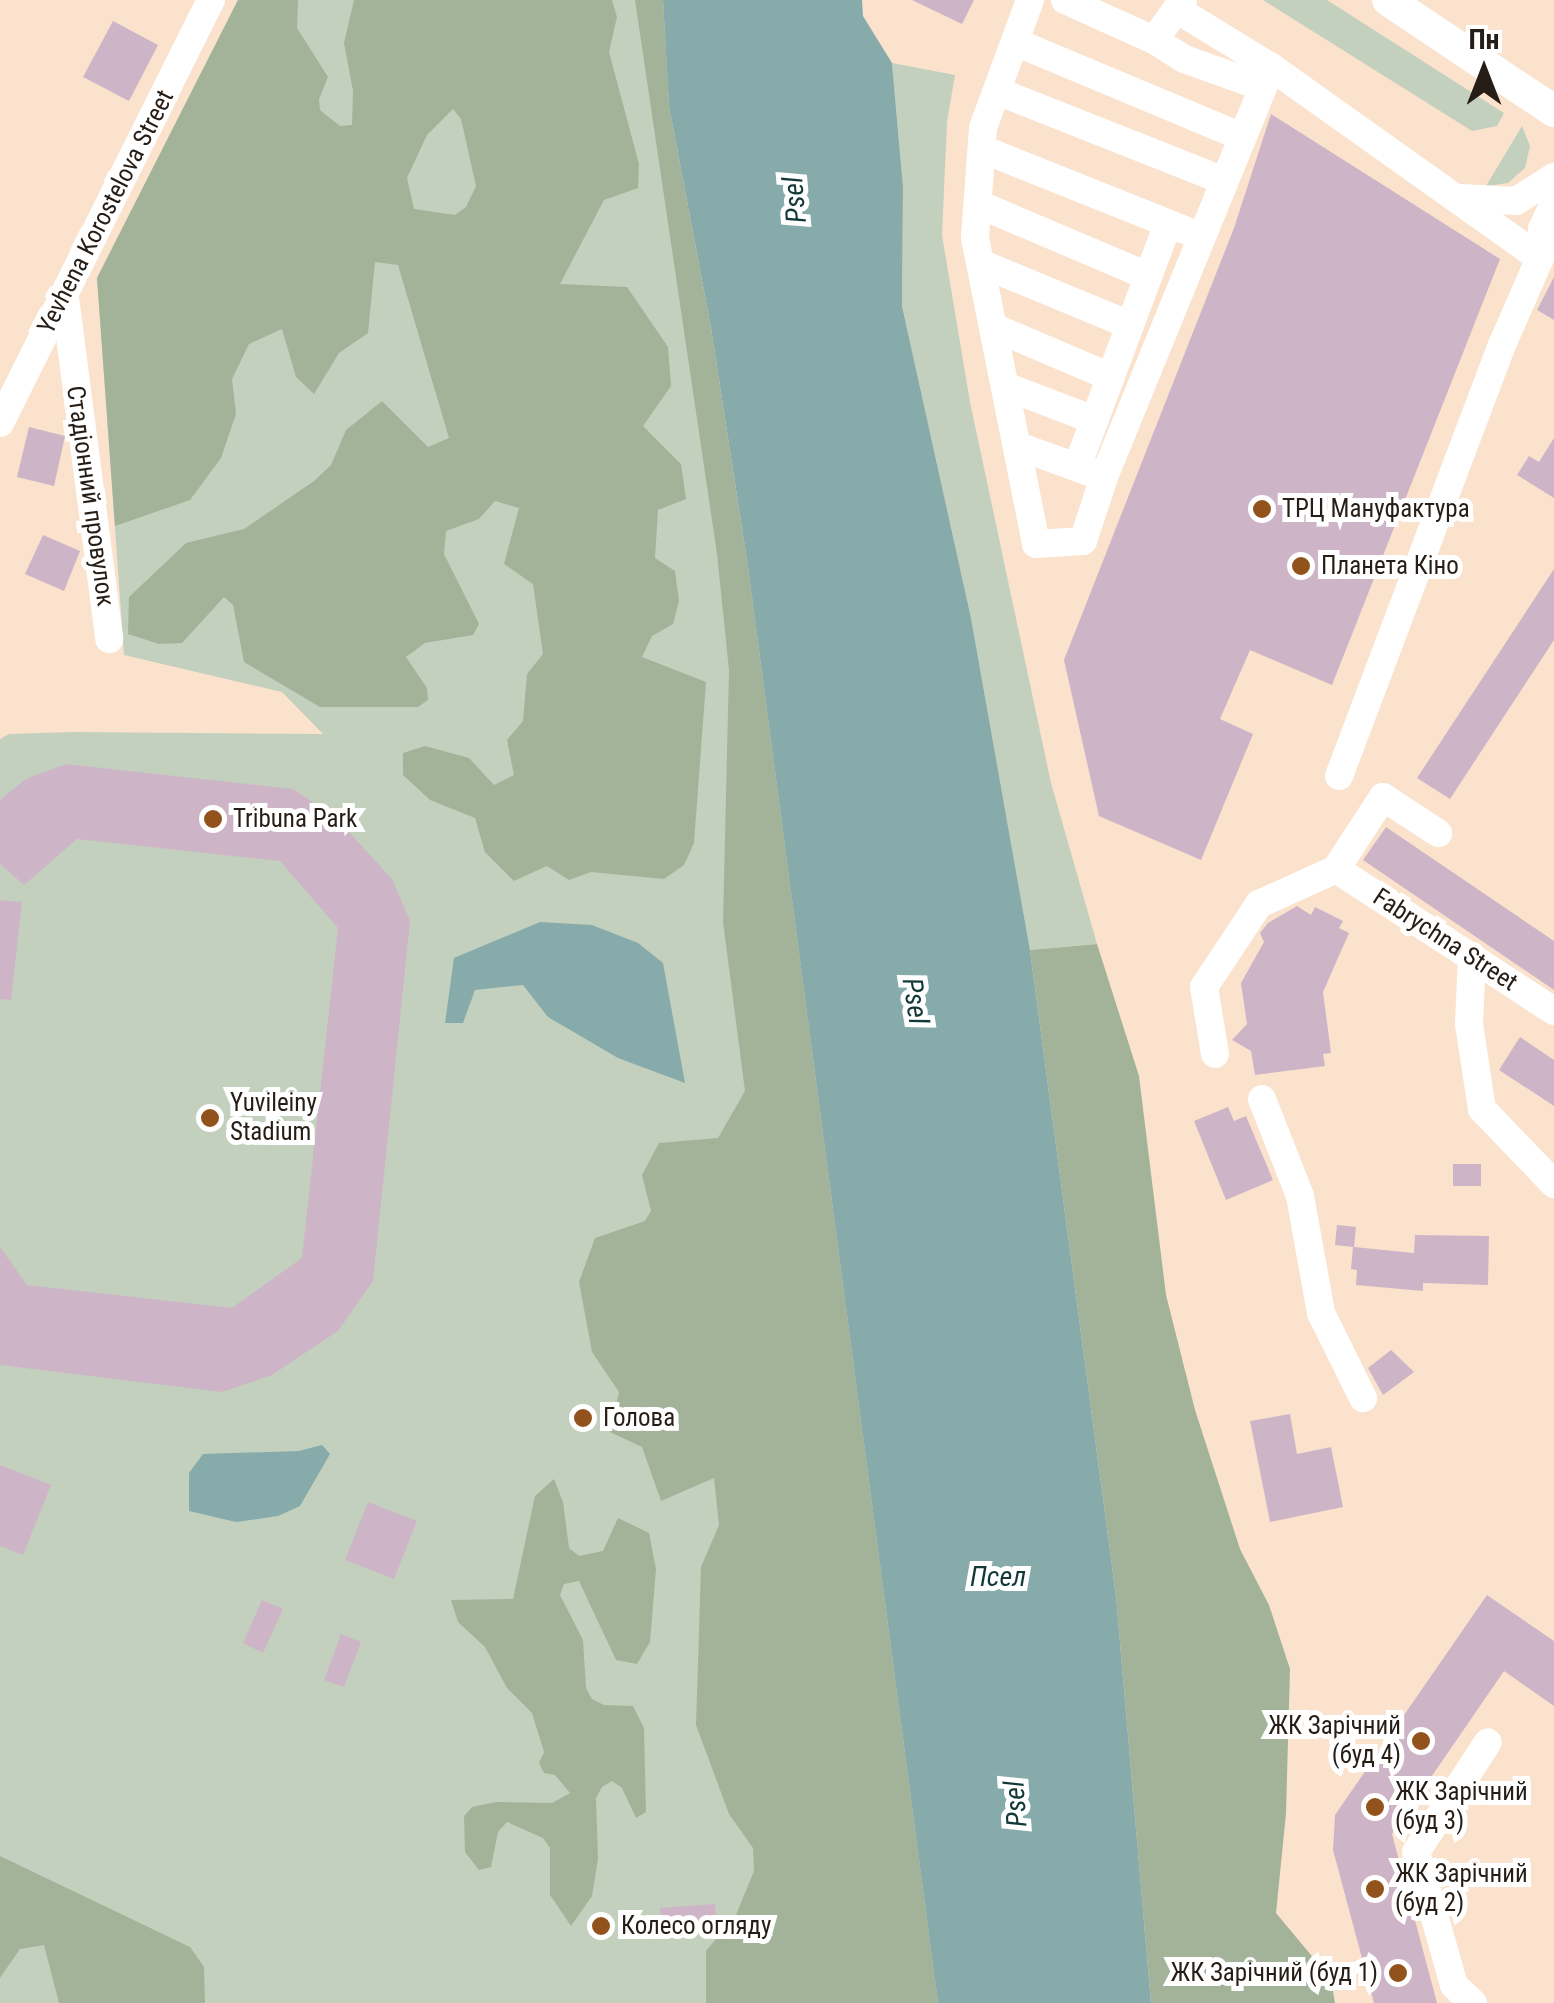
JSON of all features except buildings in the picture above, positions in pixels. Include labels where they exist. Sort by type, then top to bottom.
[{"type":"main road","points":[[1388,0],[1554,111]]},
{"type":"street","name":"Yevhena Korostelova Street","points":[[0,423],[211,0]]},
{"type":"street","points":[[1030,0],[983,128],[975,238],[1036,544],[1083,541],[1104,477],[1271,67]]},
{"type":"street","points":[[1065,0],[1154,40],[1184,59],[1246,80],[1271,67]]},
{"type":"street","points":[[1154,40],[1180,5],[1460,198],[1547,252]]},
{"type":"street","points":[[1015,42],[1242,137]]},
{"type":"street","points":[[997,91],[1224,181]]},
{"type":"street","points":[[982,149],[1202,237]]},
{"type":"street","points":[[1460,198],[1516,201],[1554,178]]},
{"type":"street","points":[[1339,776],[1502,344],[1547,252],[1542,230],[1554,202]]},
{"type":"street","points":[[978,204],[1148,276]]},
{"type":"street","points":[[1077,467],[1168,224]]},
{"type":"street","points":[[980,263],[1130,324]]},
{"type":"street","name":"Стадіонний провулок","points":[[64,294],[110,639]]},
{"type":"street","points":[[994,327],[1111,376]]},
{"type":"street","points":[[1006,386],[1094,420]]},
{"type":"street","points":[[1018,446],[1104,477]]},
{"type":"street","points":[[1216,1054],[1204,987],[1259,904],[1336,869],[1383,798],[1438,834]]},
{"type":"street","name":"Fabrychna Street","points":[[1336,869],[1554,1011]]},
{"type":"street","points":[[1472,958],[1469,1024],[1482,1109],[1554,1184]]},
{"type":"street","points":[[1262,1099],[1300,1196],[1321,1313],[1363,1398]]},
{"type":"street","points":[[1474,2003],[1454,1985],[1416,1852],[1488,1742]]},
{"type":"green space","points":[[238,0],[663,0],[669,106],[748,567],[938,2003],[0,2003],[0,739],[9,734],[73,732],[323,734],[282,692],[124,655],[97,278]]},
{"type":"green space","points":[[238,0],[298,0],[297,28],[328,77],[319,99],[320,110],[340,126],[352,125],[353,91],[344,43],[354,0],[612,0],[617,17],[609,52],[639,164],[638,188],[604,200],[560,284],[627,287],[668,347],[671,386],[643,426],[681,464],[686,499],[658,510],[655,558],[675,571],[679,601],[673,624],[652,636],[642,657],[706,682],[694,843],[684,865],[664,879],[591,872],[569,880],[547,866],[514,881],[485,852],[475,818],[430,800],[403,775],[403,753],[425,746],[469,758],[494,785],[514,775],[507,740],[523,721],[527,674],[543,654],[533,584],[504,564],[519,508],[495,501],[479,519],[446,531],[444,554],[479,624],[473,635],[425,643],[406,657],[427,688],[428,700],[418,707],[320,707],[244,662],[233,605],[224,597],[182,643],[159,644],[128,634],[129,597],[186,543],[244,529],[314,481],[331,465],[346,430],[382,401],[428,447],[449,438],[398,265],[375,262],[368,333],[339,353],[314,394],[296,377],[282,329],[249,344],[232,379],[236,414],[221,458],[190,500],[115,526],[97,278]],"holes":[[[453,109],[461,119],[476,186],[466,207],[455,215],[414,209],[407,178],[427,135]]]},
{"type":"green space","points":[[635,0],[663,0],[669,106],[711,328],[748,567],[938,2003],[706,2003],[706,1951],[736,1915],[754,1871],[753,1848],[729,1814],[696,1725],[701,1567],[719,1525],[714,1478],[661,1501],[642,1447],[610,1432],[619,1392],[592,1352],[579,1282],[595,1238],[645,1221],[651,1211],[642,1175],[659,1143],[718,1138],[745,1091],[723,922],[729,670],[717,554]]},
{"type":"green space","points":[[1263,0],[1327,0],[1504,113],[1497,126],[1472,131]]},
{"type":"green space","points":[[892,63],[955,75],[947,122],[942,235],[970,402],[1051,783],[1097,944],[1030,950],[971,618],[902,306],[903,187]]},
{"type":"green space","points":[[1522,126],[1530,146],[1525,168],[1508,183],[1486,186]]},
{"type":"green space","points":[[1097,944],[1139,1076],[1166,1295],[1195,1410],[1240,1549],[1269,1605],[1290,1669],[1286,1813],[1276,1913],[1331,1979],[1335,2003],[1151,2003],[1116,1596],[1030,950]]},
{"type":"green space","points":[[554,1479],[563,1502],[569,1548],[579,1556],[603,1551],[618,1518],[649,1533],[656,1569],[650,1642],[637,1664],[616,1660],[579,1581],[564,1584],[560,1595],[583,1640],[586,1688],[592,1699],[604,1705],[633,1706],[644,1728],[646,1812],[636,1818],[622,1788],[612,1781],[602,1787],[596,1798],[598,1859],[592,1896],[571,1926],[550,1895],[550,1848],[543,1838],[507,1822],[498,1832],[491,1867],[479,1870],[465,1852],[464,1816],[472,1807],[496,1802],[552,1803],[570,1793],[555,1775],[544,1773],[539,1763],[544,1752],[532,1713],[507,1688],[485,1647],[458,1622],[451,1600],[513,1599],[535,1496]]},
{"type":"green space","points":[[0,1856],[190,1947],[204,1967],[205,2003],[59,2003],[44,1945],[20,1949],[0,1978]]},
{"type":"water","name":"Псел","points":[[663,0],[862,0],[863,16],[892,63],[903,187],[902,306],[971,618],[1030,950],[1116,1596],[1151,2003],[938,2003],[748,567],[711,328],[669,106]]},
{"type":"water","points":[[540,922],[592,925],[638,943],[663,963],[685,1083],[618,1058],[548,1017],[523,985],[475,990],[463,1023],[445,1023],[454,958]]},
{"type":"water","points":[[322,1445],[330,1454],[300,1506],[278,1516],[236,1522],[189,1511],[189,1473],[203,1454],[299,1451]]},
{"type":"place","name":"ТРЦ Мануфактура","points":[[1262,509]]},
{"type":"place","name":"Планета Кіно","points":[[1301,566]]},
{"type":"place","name":"Tribuna Park","points":[[213,819]]},
{"type":"place","name":"Yuvileiny Stadium","points":[[210,1118]]},
{"type":"place","name":"Голова","points":[[583,1418]]},
{"type":"place","name":"ЖК Зарічний (буд 4)","points":[[1421,1741]]},
{"type":"place","name":"ЖК Зарічний (буд 3)","points":[[1375,1807]]},
{"type":"place","name":"ЖК Зарічний (буд 2)","points":[[1375,1889]]},
{"type":"place","name":"Колесо огляду","points":[[601,1926]]},
{"type":"place","name":"ЖК Зарічний (буд 1)","points":[[1398,1973]]},
{"type":"water label","name":"Psel","points":[[795,200]]},
{"type":"water label","name":"Psel","points":[[915,1001]]},
{"type":"water label","name":"Psel","points":[[1016,1804]]}]
